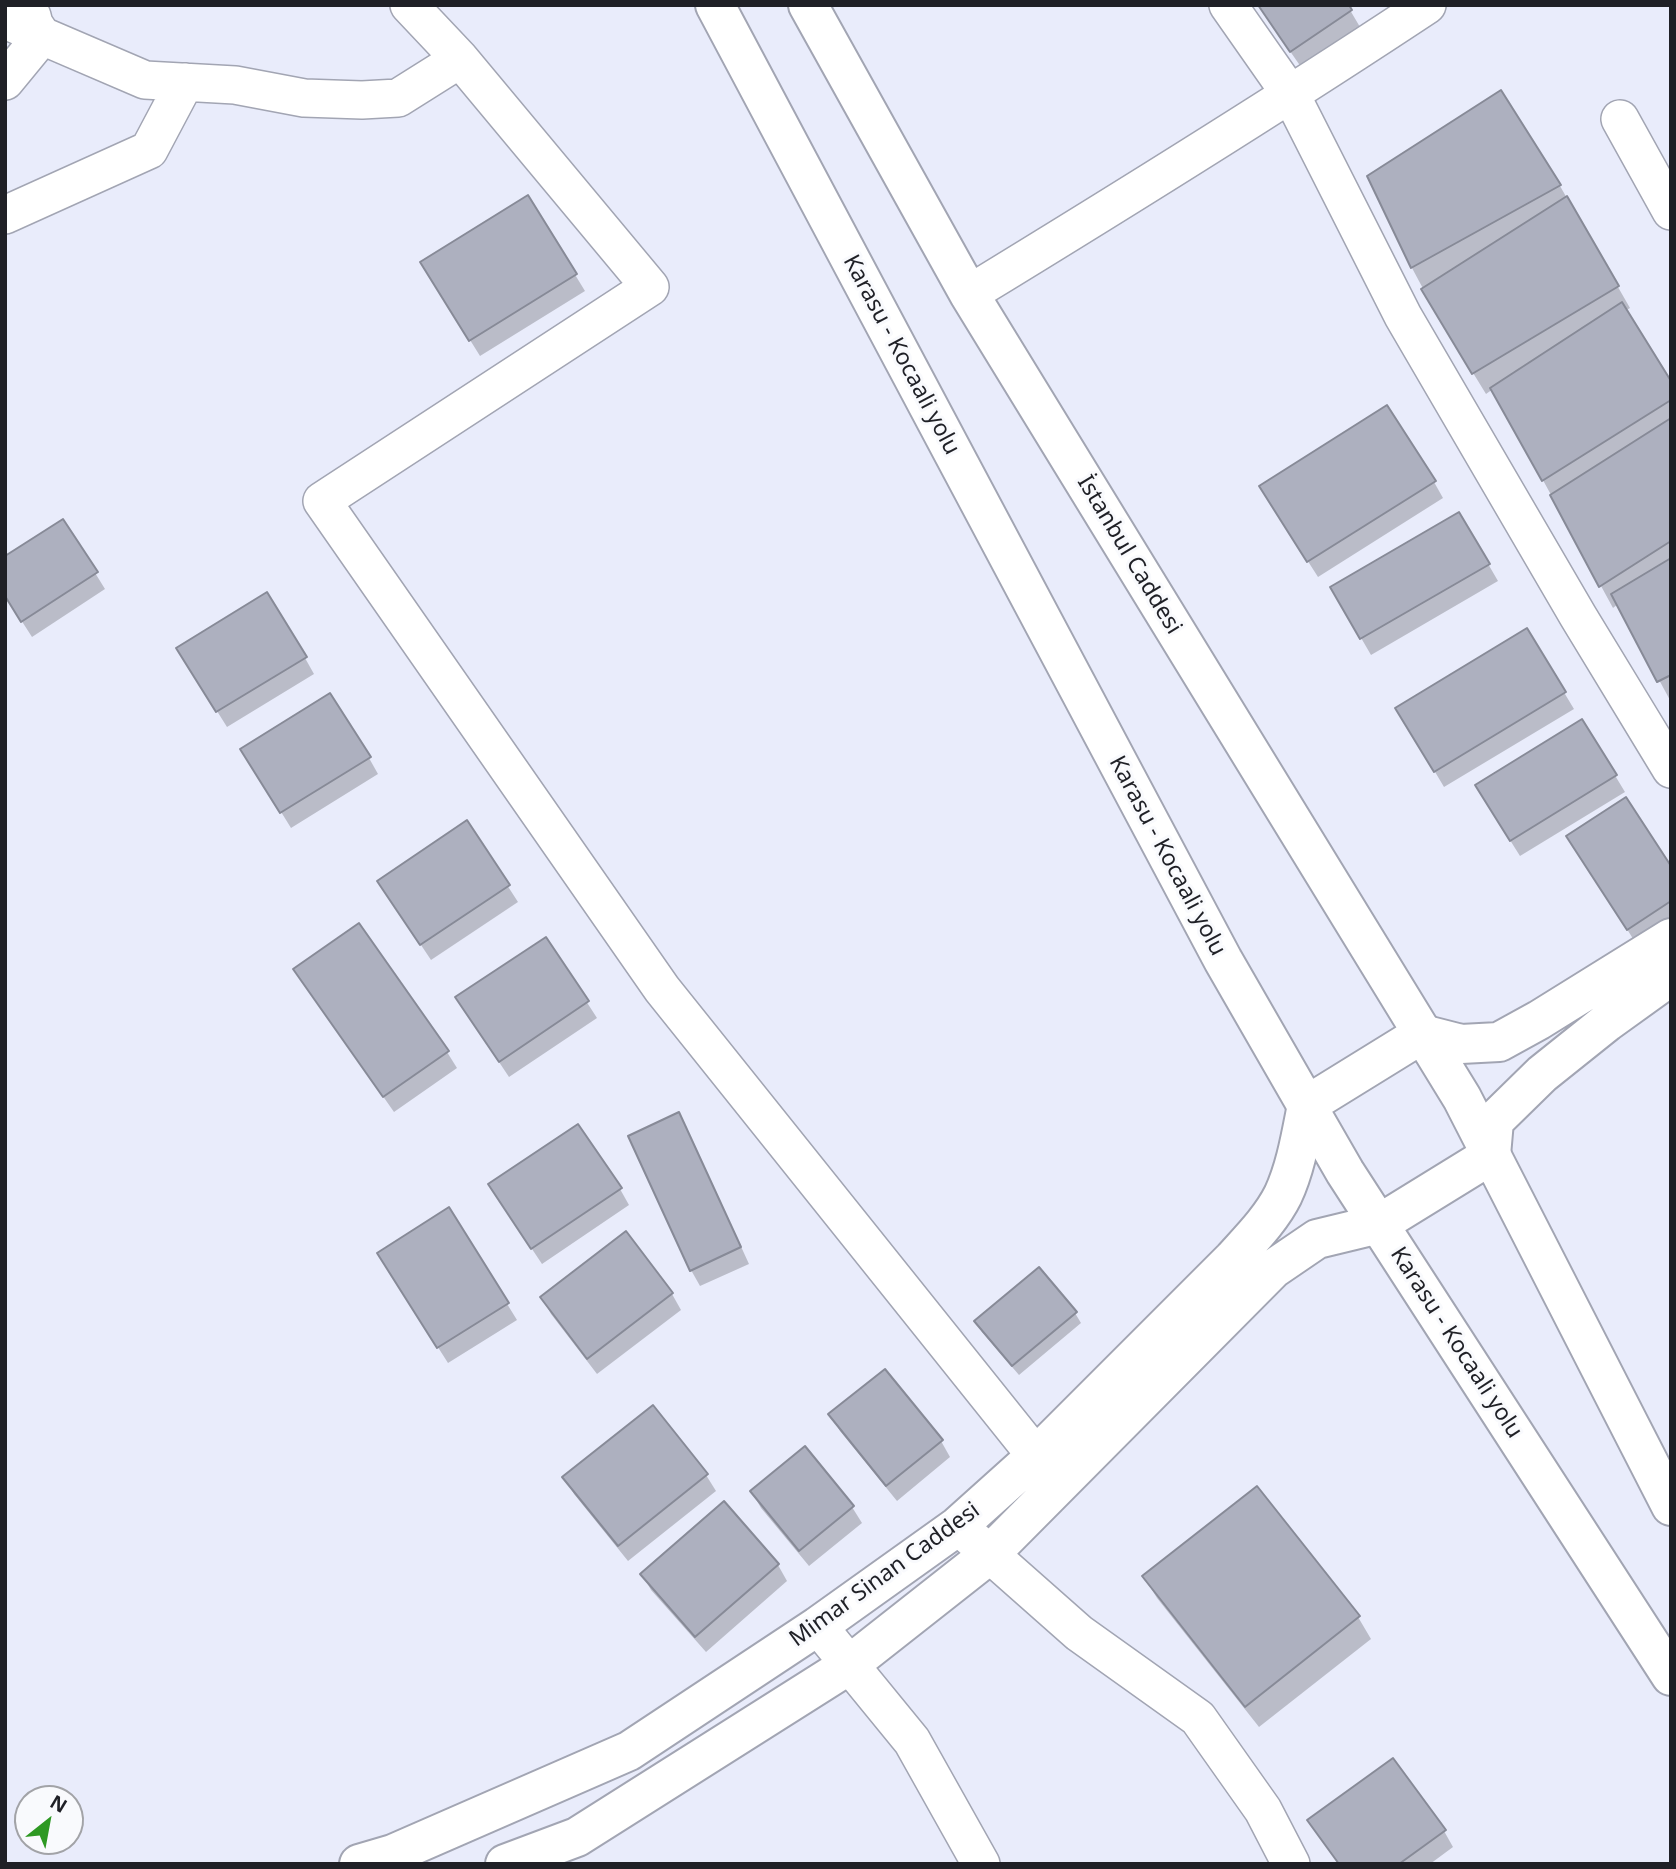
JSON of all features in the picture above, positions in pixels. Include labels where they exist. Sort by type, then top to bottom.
[{"type":"main road","name":"Karasu - Kocaali yolu","points":[[716,5],[1223,960],[1346,1172],[1671,1676]]},
{"type":"main road","name":"İstanbul Caddesi","points":[[808,5],[969,294],[1462,1098],[1491,1156]]},
{"type":"main road","points":[[1307,1105],[1422,1034],[1461,1044],[1499,1042],[1671,938]]},
{"type":"main road","points":[[1671,976],[1542,1074],[1494,1121],[1491,1156],[1671,1506]]},
{"type":"main road","name":"Mimar Sinan Caddesi","points":[[359,1864],[393,1854],[629,1751],[818,1626],[958,1526],[1036,1456],[1262,1227],[1283,1195],[1295,1159],[1307,1105]]},
{"type":"main road","name":"Mimar Sinan Caddesi","points":[[505,1864],[577,1837],[849,1665],[990,1554],[1273,1269],[1317,1239],[1379,1224],[1491,1156]]},
{"type":"street","points":[[409,5],[460,60],[650,287],[322,501],[662,989],[1036,1456]]},
{"type":"street","points":[[1228,5],[1291,95],[1403,316],[1671,769]]},
{"type":"street","points":[[969,294],[1291,95],[1427,5]]},
{"type":"street","points":[[5,20],[36,21],[145,80],[234,85],[304,98],[398,98],[460,60]]},
{"type":"street","points":[[5,81],[36,21]]},
{"type":"street","points":[[5,215],[149,150],[185,82]]},
{"type":"street","points":[[1620,120],[1671,211]]},
{"type":"street","points":[[958,1526],[1079,1633],[1198,1718],[1262,1810],[1291,1864]]},
{"type":"street","points":[[818,1626],[912,1741],[981,1864]]},
{"type":"building","points":[[1258,5],[1349,5],[1352,10],[1290,52]]},
{"type":"building","points":[[1501,90],[1561,185],[1411,268],[1367,176]]},
{"type":"building","points":[[528,195],[577,274],[469,341],[420,262]]},
{"type":"building","points":[[1567,196],[1619,286],[1472,374],[1421,289]]},
{"type":"building","points":[[1622,302],[1671,381],[1671,400],[1542,481],[1490,388]]},
{"type":"building","points":[[1387,405],[1436,481],[1307,562],[1259,486]]},
{"type":"building","points":[[1671,418],[1671,541],[1599,587],[1550,495]]},
{"type":"building","points":[[1459,512],[1490,564],[1360,639],[1330,587]]},
{"type":"building","points":[[63,519],[98,572],[21,622],[5,596],[5,556]]},
{"type":"building","points":[[1671,558],[1671,675],[1657,682],[1611,594]]},
{"type":"building","points":[[267,592],[307,657],[216,712],[176,648]]},
{"type":"building","points":[[1527,628],[1566,692],[1434,772],[1395,708]]},
{"type":"building","points":[[330,693],[371,757],[280,813],[240,749]]},
{"type":"building","points":[[1582,719],[1617,775],[1510,841],[1475,785]]},
{"type":"building","points":[[1626,797],[1671,866],[1671,901],[1627,930],[1566,836]]},
{"type":"building","points":[[467,820],[510,885],[420,945],[377,881]]},
{"type":"building","points":[[359,923],[449,1051],[383,1097],[293,969]]},
{"type":"building","points":[[546,937],[589,1001],[499,1062],[455,997]]},
{"type":"building","points":[[679,1112],[741,1247],[690,1271],[628,1136]]},
{"type":"building","points":[[578,1124],[622,1188],[531,1249],[488,1184]]},
{"type":"building","points":[[449,1207],[509,1303],[437,1348],[377,1253]]},
{"type":"building","points":[[626,1231],[673,1293],[587,1359],[540,1297]]},
{"type":"building","points":[[1039,1267],[1077,1312],[1012,1366],[974,1321]]},
{"type":"building","points":[[885,1369],[943,1440],[886,1486],[828,1414]]},
{"type":"building","points":[[653,1405],[708,1474],[618,1546],[562,1477]]},
{"type":"building","points":[[805,1446],[854,1506],[799,1551],[750,1491]]},
{"type":"building","points":[[1257,1486],[1360,1616],[1245,1707],[1142,1576]]},
{"type":"building","points":[[724,1501],[779,1564],[695,1637],[640,1574]]},
{"type":"building","points":[[1393,1758],[1446,1830],[1399,1864],[1339,1864],[1307,1820]]}]
